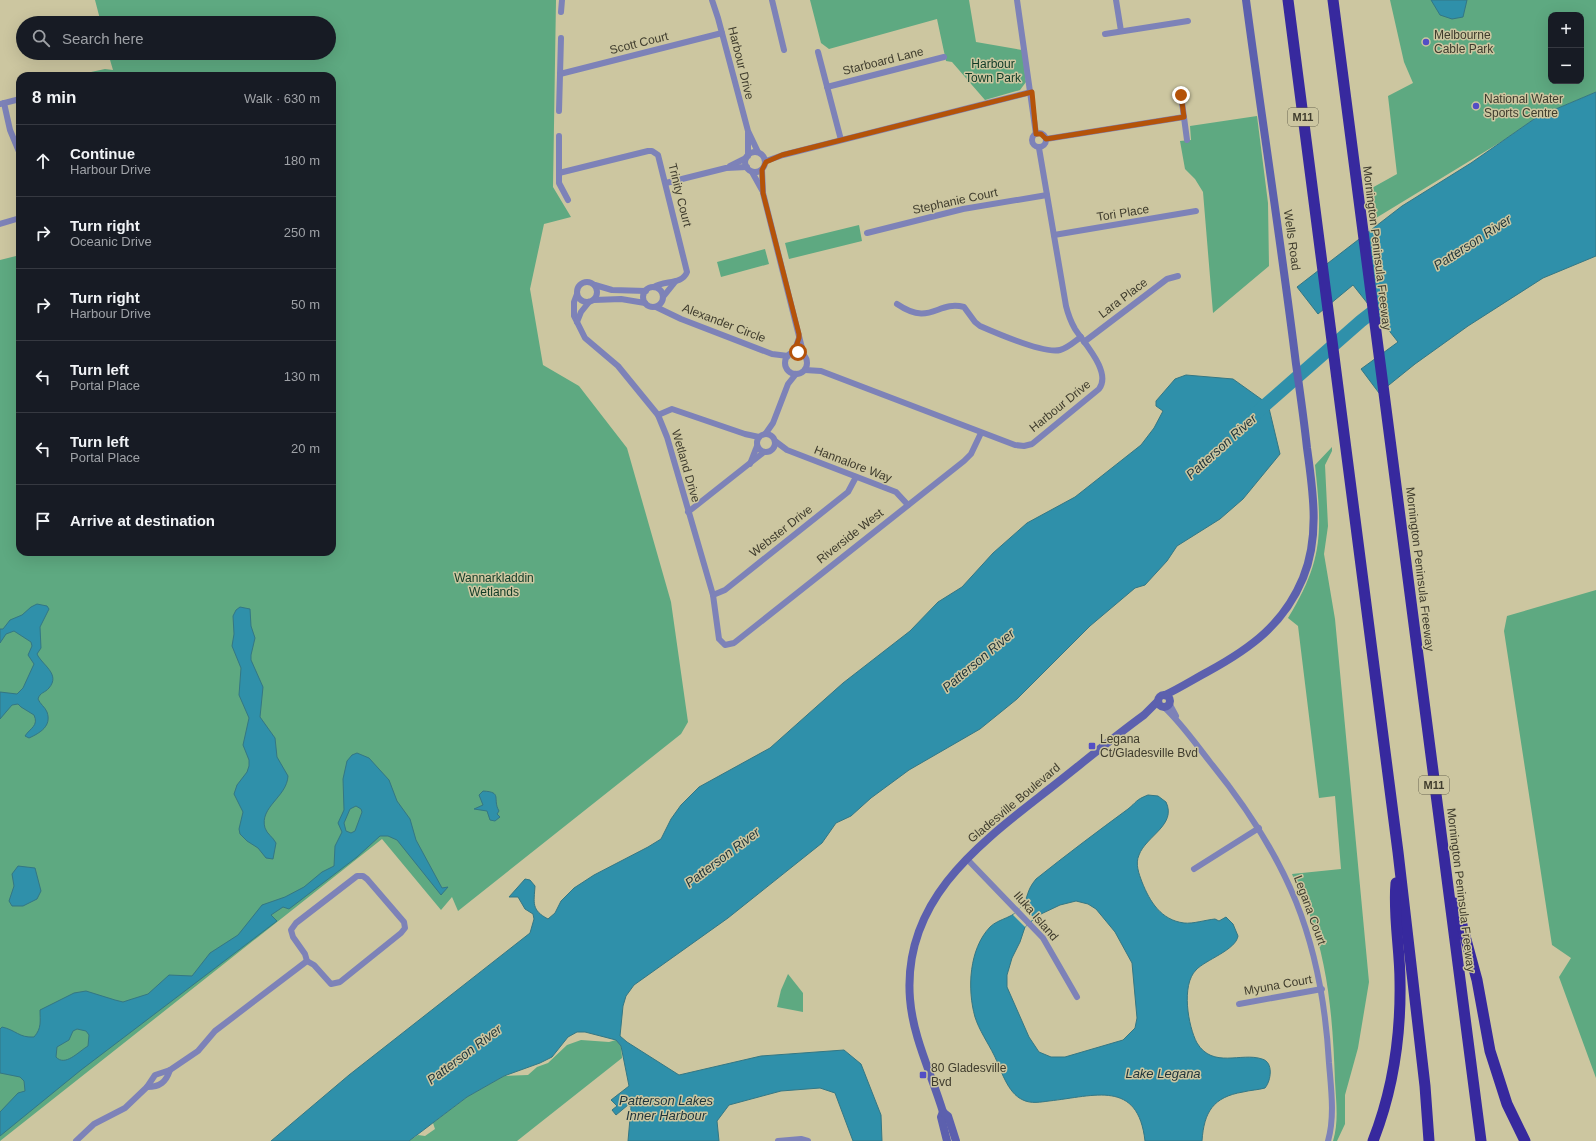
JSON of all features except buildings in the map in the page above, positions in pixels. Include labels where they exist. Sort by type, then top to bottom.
[{"type":"highway","name":"M11","points":[[1288,0],[1398,852],[1425,1086],[1429,1141]]},
{"type":"highway","name":"Mornington Peninsula Freeway","points":[[1333,0],[1481,1141]]},
{"type":"highway","points":[[1373,1141],[1383,1115],[1399,1040],[1400,981],[1395,888],[1398,852]]},
{"type":"highway","points":[[1444,862],[1477,980],[1490,1051],[1507,1104],[1525,1141]]},
{"type":"main road","name":"Wells Road","points":[[1246,0],[1285,272],[1312,484]]},
{"type":"main road","name":"Gladesville Boulevard","points":[[956,1141],[948,1116],[943,1112],[912,1017],[909,981],[911,961],[919,928],[928,909],[939,892],[967,859],[1011,819],[1144,715],[1165,702],[1183,687],[1240,654],[1257,641],[1278,619],[1296,592],[1308,563],[1314,526],[1312,484]]},
{"type":"main road","name":"Gladesville Boulevard","points":[[943,1112],[941,1117],[947,1141]]},
{"type":"street","points":[[561,12],[562,0]]},
{"type":"street","name":"Harbour Drive","points":[[712,0],[748,131],[760,154]]},
{"type":"street","points":[[772,0],[784,50]]},
{"type":"street","points":[[1017,0],[1032,92],[1036,134],[1033,137],[1032,142],[1034,146],[1039,148],[1045,145],[1046,139]]},
{"type":"street","points":[[1116,0],[1121,31]]},
{"type":"street","points":[[1105,34],[1188,21]]},
{"type":"street","name":"Scott Court","points":[[560,74],[722,33]]},
{"type":"street","points":[[559,111],[561,38]]},
{"type":"street","points":[[818,52],[841,140]]},
{"type":"street","name":"Starboard Lane","points":[[827,87],[944,57]]},
{"type":"street","points":[[688,512],[764,452],[772,449],[771,437],[773,423],[788,384],[796,374],[805,370],[806,358],[799,338],[763,193],[762,170],[766,162],[782,155],[1032,92]]},
{"type":"street","points":[[1181,95],[1187,140]]},
{"type":"street","points":[[16,100],[2,104],[16,144]]},
{"type":"street","points":[[1046,139],[1184,117]]},
{"type":"street","name":"Harbour Drive","points":[[747,157],[748,131]]},
{"type":"street","points":[[1036,134],[1041,134],[1046,139]]},
{"type":"street","points":[[559,136],[560,185],[568,200]]},
{"type":"street","name":"Harbour Drive","points":[[805,370],[821,371],[981,433],[1015,445],[1027,446],[1099,389],[1102,380],[1096,358],[1082,339],[1070,318],[1066,306],[1039,148]]},
{"type":"street","name":"Trinity Court","points":[[559,173],[652,151],[658,155],[666,183],[686,272],[684,276],[675,282]]},
{"type":"street","points":[[726,168],[747,157],[752,152],[782,155]]},
{"type":"street","points":[[760,154],[766,162]]},
{"type":"street","points":[[747,157],[747,167],[752,172],[763,193]]},
{"type":"street","points":[[666,183],[726,168],[747,167]]},
{"type":"street","points":[[752,172],[762,170]]},
{"type":"street","name":"Stephanie Court","points":[[867,233],[963,209],[1047,195]]},
{"type":"street","name":"Tori Place","points":[[1054,235],[1196,211]]},
{"type":"street","points":[[0,224],[16,219]]},
{"type":"street","name":"Lara Place","points":[[897,304],[910,311],[920,314],[954,306],[964,307],[975,322],[980,326],[1039,348],[1050,351],[1059,351],[1082,339],[1167,279],[1178,276]]},
{"type":"street","points":[[645,302],[621,299],[583,301],[577,294],[578,288],[583,283],[589,282],[595,285],[618,290],[646,291],[666,282],[675,282]]},
{"type":"street","points":[[646,291],[643,298],[645,302],[650,307],[656,307],[661,304],[663,298],[675,282]]},
{"type":"street","points":[[577,322],[582,310],[598,291],[595,285]]},
{"type":"street","points":[[654,287],[662,292],[663,298]]},
{"type":"street","name":"Wetland Drive","points":[[577,294],[573,306],[574,316],[585,338],[618,366],[658,415],[667,437],[712,595],[719,639],[723,644]]},
{"type":"street","name":"Alexander Circle","points":[[663,298],[669,312]]},
{"type":"street","name":"Alexander Circle","points":[[656,307],[681,319],[772,354],[786,363]]},
{"type":"street","points":[[788,384],[788,370],[786,363],[788,356],[794,352],[799,338]]},
{"type":"street","points":[[794,352],[806,358]]},
{"type":"street","name":"Alexander Circle","points":[[772,354],[788,356]]},
{"type":"street","name":"Harbour Drive","points":[[806,358],[821,371]]},
{"type":"street","points":[[788,370],[796,374]]},
{"type":"street","points":[[658,415],[672,409],[745,434],[758,442],[764,452]]},
{"type":"street","name":"Riverside West","points":[[723,644],[730,645],[734,643],[967,458],[971,454],[981,433]]},
{"type":"street","points":[[750,464],[758,442],[771,437]]},
{"type":"street","name":"Hannalore Way","points":[[771,437],[787,450]]},
{"type":"street","name":"Hannalore Way","points":[[772,449],[787,450],[896,492],[908,505]]},
{"type":"street","name":"Webster Drive","points":[[712,595],[725,590],[848,492],[856,477]]},
{"type":"street","name":"Legana Court","points":[[1165,702],[1235,793],[1259,828],[1297,900],[1312,944],[1322,988],[1327,1026],[1331,1096],[1331,1128],[1328,1141]]},
{"type":"street","points":[[1194,869],[1259,828]]},
{"type":"street","name":"Iluka Island","points":[[967,859],[1030,922],[1053,952],[1077,997]]},
{"type":"street","points":[[357,876],[363,876],[366,878],[405,923],[404,929],[401,933],[338,983],[329,983],[315,966],[307,961],[304,952],[291,934],[292,928],[357,876]]},
{"type":"street","points":[[76,1141],[94,1124],[125,1108],[147,1087],[155,1074],[170,1070],[198,1051],[215,1030],[307,961]]},
{"type":"street","name":"Myuna Court","points":[[1239,1004],[1322,988]]},
{"type":"street","points":[[147,1087],[162,1084],[170,1070]]},
{"type":"street","points":[[778,1141],[801,1139],[808,1141]]},
{"type":"green space","name":"Wannarkladdin Wetlands","points":[[95,0],[556,0],[553,187],[571,217],[544,224],[530,289],[543,365],[579,386],[627,448],[671,602],[688,722],[681,734],[458,911],[452,897],[441,910],[382,839],[0,1141],[0,260],[16,256],[16,556],[336,556],[336,72],[91,72],[105,69],[113,70],[110,60],[336,60],[336,16],[99,16]]},
{"type":"green space","name":"Harbour Town Park","points":[[810,0],[969,0],[976,42],[1022,50],[1026,82],[1020,90],[985,100],[952,62],[946,61],[937,19],[829,49],[821,43]]},
{"type":"green space","name":"National Water Sports Centre","points":[[1390,0],[1596,0],[1596,92],[1537,117],[1504,140],[1376,218],[1370,189],[1397,174],[1388,96],[1413,83],[1404,62]]},
{"type":"green space","points":[[1257,116],[1268,203],[1269,266],[1213,313],[1203,192],[1195,179],[1185,169],[1180,141],[1191,140],[1190,126]]},
{"type":"green space","points":[[859,225],[862,241],[789,259],[785,243]]},
{"type":"green space","points":[[765,249],[769,264],[721,277],[717,262]]},
{"type":"green space","points":[[1332,447],[1332,451],[1325,465],[1328,526],[1324,554],[1335,619],[1369,982],[1358,1048],[1345,1095],[1345,1124],[1337,1141],[1333,1141],[1337,1119],[1333,1038],[1329,996],[1316,933],[1292,874],[1341,869],[1335,796],[1319,798],[1298,626],[1288,618],[1300,597],[1308,578],[1318,544],[1319,508],[1315,465]]},
{"type":"green space","points":[[1596,590],[1596,1078],[1559,977],[1571,958],[1552,945],[1504,631],[1507,616]]},
{"type":"green space","points":[[788,974],[803,993],[803,1012],[777,1007],[781,990]]},
{"type":"green space","points":[[581,1040],[609,1042],[616,1040],[621,1046],[622,1058],[517,1141],[409,1141],[418,1135],[425,1136],[435,1129],[433,1123],[467,1097],[504,1076],[528,1075],[537,1067],[548,1063],[567,1045]]},
{"type":"water","points":[[1431,0],[1467,0],[1463,17],[1452,19],[1440,15]]},
{"type":"water","points":[[1596,92],[1596,256],[1543,278],[1468,326],[1415,364],[1379,393],[1361,369],[1398,342],[1353,285],[1318,314],[1297,287],[1402,206],[1471,163],[1537,117]]},
{"type":"water","name":"Patterson Lakes Inner Harbour","points":[[1186,375],[1233,379],[1268,404],[1280,454],[1243,499],[1220,519],[1177,546],[1167,561],[1145,585],[1135,588],[1090,626],[1017,699],[980,729],[909,770],[871,798],[851,816],[836,823],[822,843],[728,918],[634,985],[626,996],[623,1006],[620,1036],[679,1075],[761,1056],[844,1050],[861,1064],[881,1115],[882,1141],[853,1141],[835,1093],[820,1088],[781,1091],[729,1105],[717,1121],[719,1141],[628,1141],[631,1107],[628,1105],[616,1115],[612,1110],[617,1106],[611,1100],[629,1086],[621,1046],[616,1040],[585,1032],[577,1032],[568,1037],[552,1057],[504,1076],[467,1097],[409,1141],[271,1141],[349,1075],[530,933],[534,919],[533,914],[525,909],[518,897],[509,897],[525,879],[530,880],[535,886],[534,902],[536,909],[548,919],[555,913],[561,901],[574,888],[594,875],[661,839],[671,819],[681,805],[699,787],[770,748],[843,683],[910,631],[938,602],[962,587],[993,553],[1027,523],[1075,497],[1141,445],[1154,428],[1163,411],[1156,406],[1156,401],[1175,379]]},
{"type":"water","points":[[37,604],[47,606],[49,609],[40,627],[41,648],[37,654],[52,674],[53,678],[49,688],[40,695],[38,699],[47,712],[48,721],[41,731],[29,738],[25,736],[35,724],[34,715],[18,704],[12,705],[0,719],[0,692],[17,694],[23,688],[34,664],[28,655],[32,646],[31,642],[14,631],[6,634],[0,643],[0,629],[3,629],[10,620],[22,615]]},
{"type":"water","points":[[240,607],[250,609],[251,626],[255,638],[251,660],[263,687],[260,717],[275,738],[277,757],[288,776],[283,790],[269,808],[264,821],[266,830],[276,843],[273,859],[266,858],[258,848],[247,841],[240,834],[239,829],[243,812],[234,794],[237,785],[247,772],[249,766],[249,760],[243,745],[249,718],[239,695],[241,668],[232,646],[234,634],[233,616],[236,610]]},
{"type":"water","points":[[357,753],[369,758],[389,780],[397,801],[410,819],[416,840],[442,888],[448,887],[441,895],[397,840],[388,836],[380,836],[357,857],[289,909],[283,907],[271,915],[277,921],[81,1070],[0,1136],[0,1112],[18,1093],[25,1091],[24,1081],[20,1077],[0,1073],[0,1029],[2,1027],[21,1035],[34,1037],[37,1034],[39,1027],[40,1010],[74,993],[86,991],[123,1002],[148,994],[169,975],[192,976],[210,953],[238,935],[262,905],[285,897],[304,887],[322,872],[334,866],[335,846],[342,832],[338,823],[344,810],[343,779],[347,761],[352,755]],"holes":[[[356,806],[361,809],[362,812],[355,831],[351,833],[346,831],[344,823],[350,809]],[[77,1029],[86,1031],[89,1035],[88,1046],[72,1058],[60,1060],[56,1057],[57,1047],[69,1040],[73,1031]]]},
{"type":"water","points":[[483,791],[493,793],[496,797],[499,811],[497,814],[500,817],[495,821],[490,820],[487,811],[474,809],[483,805],[479,795]]},
{"type":"water","name":"Lake Legana","points":[[1148,795],[1158,796],[1166,802],[1168,810],[1164,824],[1143,848],[1139,855],[1137,865],[1145,889],[1157,909],[1169,918],[1184,923],[1215,919],[1219,921],[1226,917],[1233,924],[1238,936],[1232,946],[1200,966],[1191,977],[1187,995],[1188,1006],[1191,1027],[1197,1043],[1204,1051],[1219,1058],[1254,1057],[1266,1061],[1270,1068],[1269,1081],[1265,1088],[1233,1094],[1217,1102],[1208,1114],[1202,1141],[1145,1141],[1141,1121],[1134,1108],[1124,1100],[1112,1096],[1082,1096],[1043,1102],[1029,1102],[1017,1097],[1005,1080],[979,1027],[972,1006],[971,982],[974,958],[983,936],[990,927],[1019,910],[1036,879],[1138,800]],"holes":[[[1076,901],[1088,904],[1096,909],[1115,932],[1132,963],[1137,1018],[1135,1028],[1123,1040],[1065,1057],[1051,1057],[1039,1052],[1029,1037],[1007,987],[1007,975],[1012,958],[1025,927],[1034,919],[1060,905]]]},
{"type":"water","points":[[18,866],[35,868],[41,891],[37,899],[23,906],[12,906],[9,901],[14,886],[12,874]]},
{"type":"pier","points":[[1022,906],[1034,918],[1025,927],[1013,915]]},
{"type":"waterway","name":"Patterson River","points":[[1255,414],[1361,321],[1383,304]]},
{"type":"place","name":"Melbourne Cable Park","points":[[1426,42]]},
{"type":"place","name":"National Water Sports Centre","points":[[1476,106]]},
{"type":"place","name":"Legana Ct/Gladesville Bvd","points":[[1092,746]]},
{"type":"place","name":"80 Gladesville Bvd","points":[[923,1075]]},
{"type":"route","points":[[798,352],[794,352],[799,334],[763,193],[762,170],[766,162],[782,155],[1032,92],[1036,134],[1039,133],[1044,135],[1046,139],[1184,117],[1181,95]]}]
